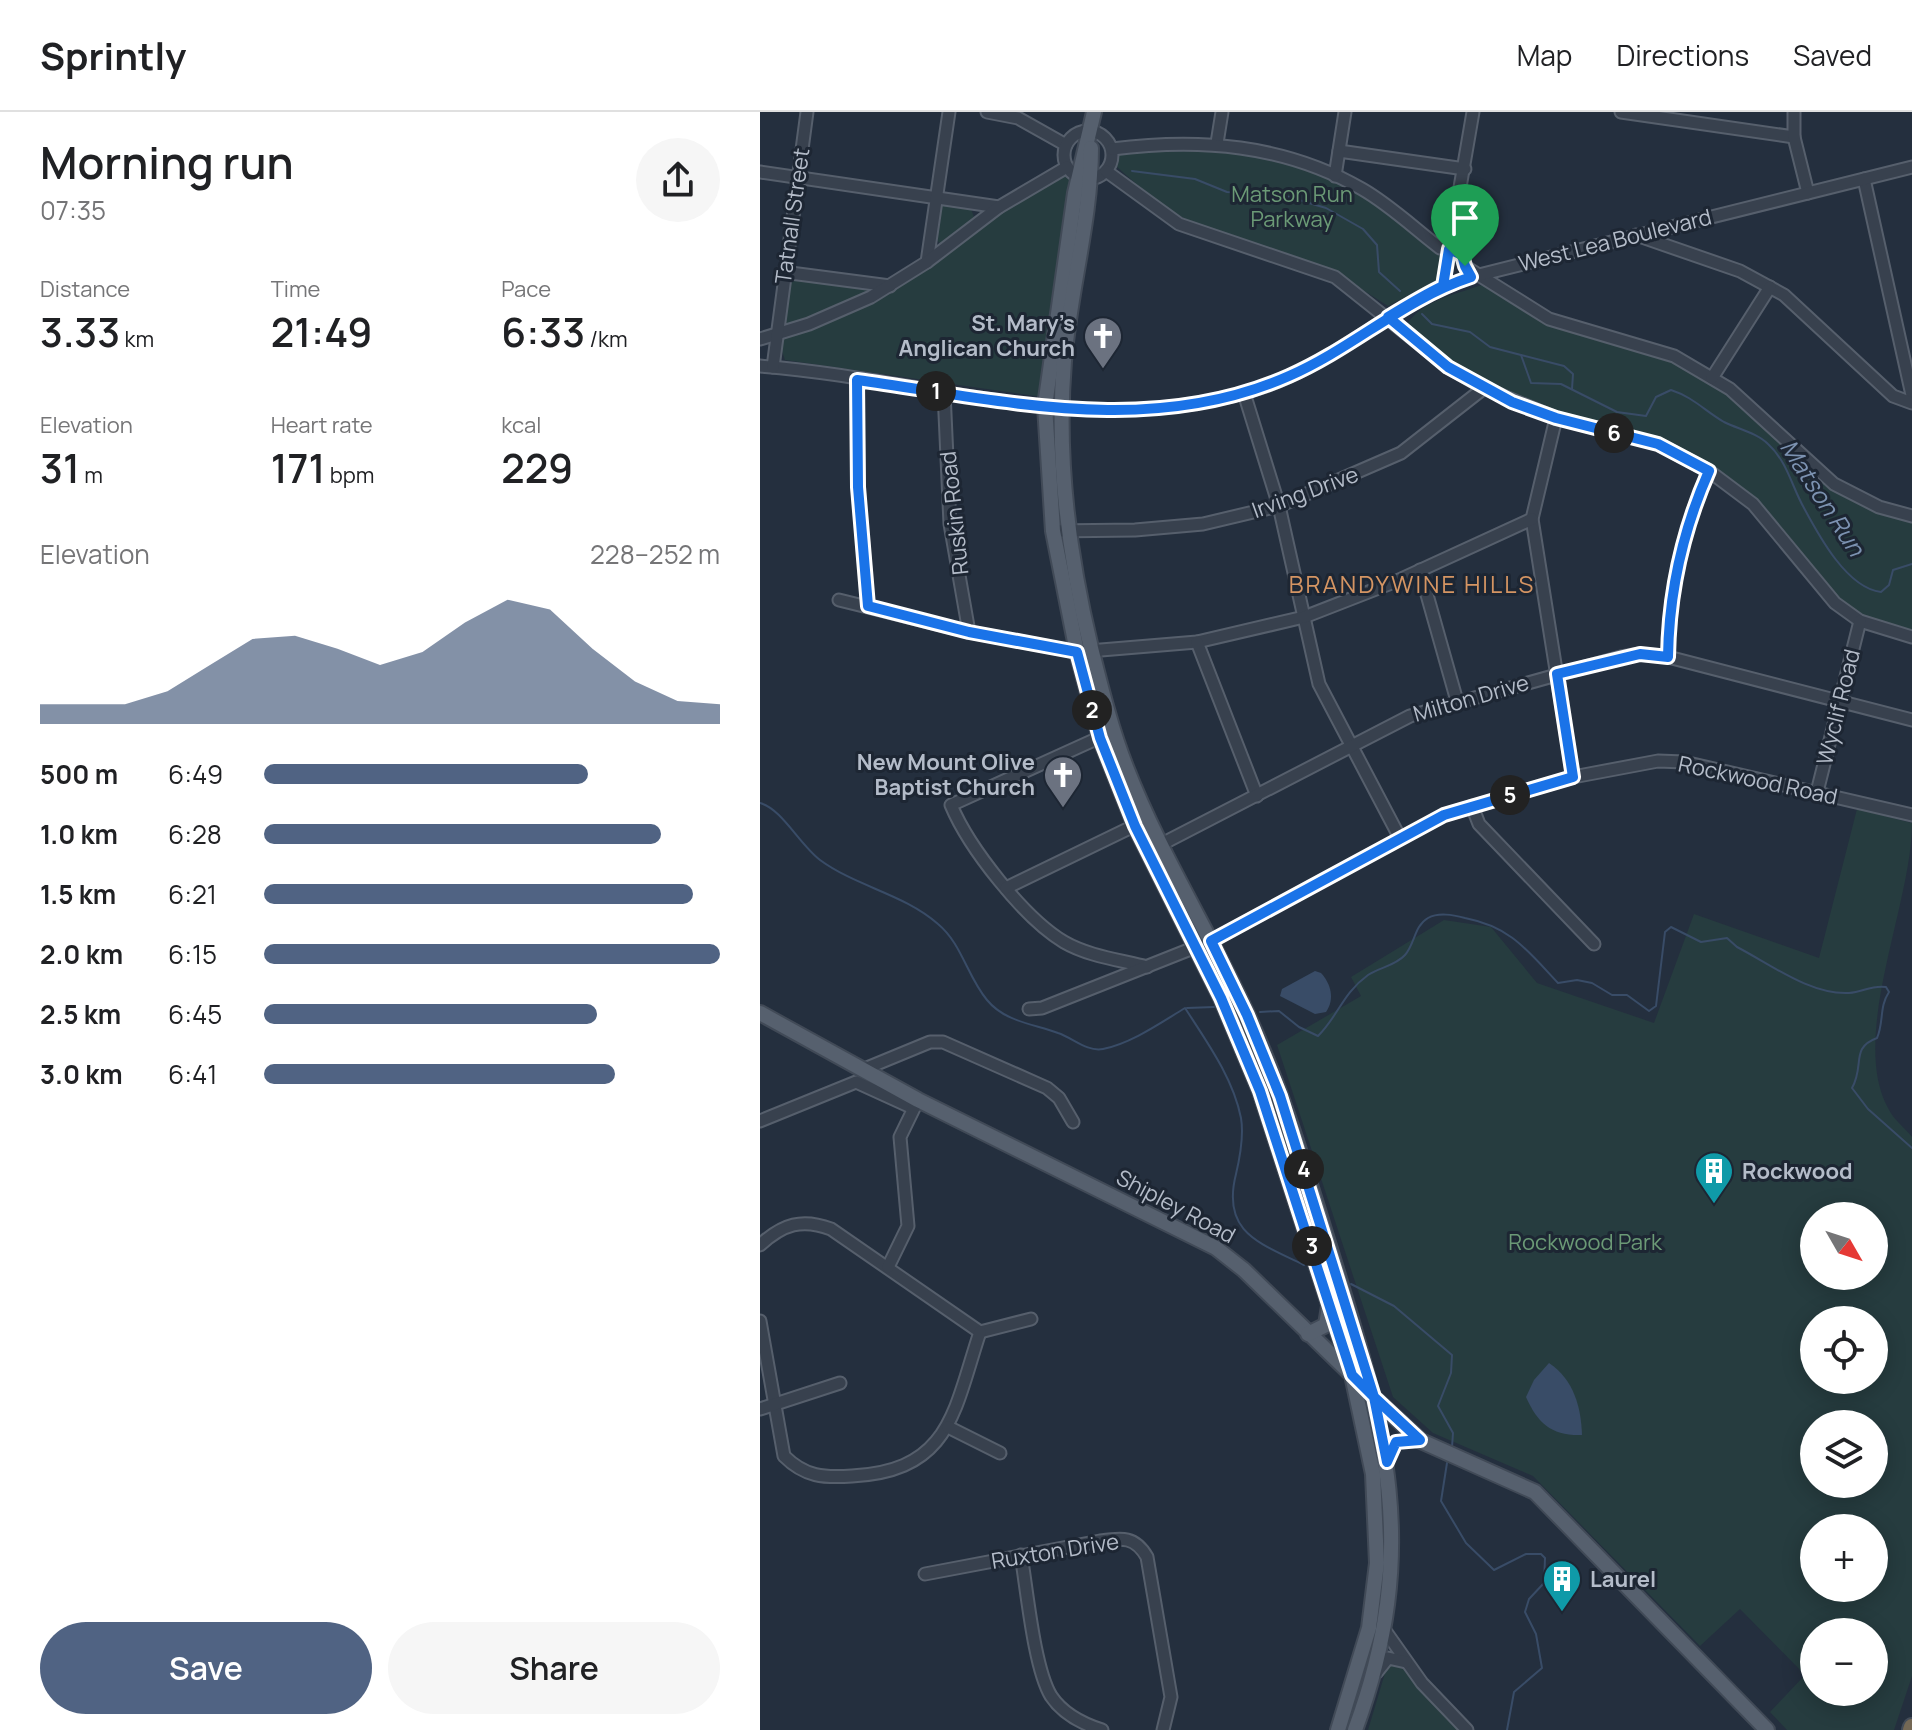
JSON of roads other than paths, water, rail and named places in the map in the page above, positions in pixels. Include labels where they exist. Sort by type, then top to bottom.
[{"type":"main road","points":[[1094,112],[1092,131],[1079,174],[1045,406],[1060,530],[1084,651],[1107,735],[1142,823],[1260,1091],[1352,1375],[1373,1474],[1377,1563],[1361,1660],[1338,1730]]},
{"type":"main road","points":[[1060,530],[1064,360],[1079,174]]},
{"type":"main road","points":[[1154,848],[1211,941],[1247,1015],[1280,1096],[1374,1397],[1387,1462],[1392,1546],[1387,1639],[1355,1730]]},
{"type":"main road","name":"Shipley Road","points":[[760,1013],[859,1076],[1216,1248],[1420,1440],[1535,1492],[1767,1730]]},
{"type":"main road","points":[[1308,1334],[1321,1329],[1328,1322],[1327,1293]]},
{"type":"main road","points":[[1387,1462],[1396,1442],[1420,1440]]},
{"type":"street","name":"Tatnall Street","points":[[764,365],[774,336],[807,112]]},
{"type":"street","points":[[927,262],[949,112]]},
{"type":"street","points":[[987,112],[1018,118],[1066,145]]},
{"type":"street","points":[[1217,143],[1222,112]]},
{"type":"street","points":[[1335,176],[1345,112]]},
{"type":"street","points":[[1443,286],[1455,232],[1473,112]]},
{"type":"street","points":[[1622,112],[1794,137]]},
{"type":"street","points":[[1794,112],[1794,137],[1808,193]]},
{"type":"street","points":[[1079,174],[1064,156],[1066,145],[1077,134],[1092,131],[1104,137],[1112,149],[1106,171]]},
{"type":"street","points":[[1112,149],[1217,143],[1289,157],[1335,176],[1378,199],[1440,248],[1462,255]]},
{"type":"street","points":[[1339,151],[1465,169]]},
{"type":"street","name":"West Lea Boulevard","points":[[764,365],[1063,410],[1158,410],[1196,406],[1244,393],[1307,368],[1388,317],[1471,273],[1912,167]]},
{"type":"street","points":[[760,339],[850,308],[890,286],[999,207],[1079,174],[1106,171],[1179,224],[1318,269],[1345,283],[1448,367],[1484,388],[1556,418],[1658,444],[1709,471],[1753,504],[1829,597],[1860,621],[1912,637]]},
{"type":"street","points":[[760,172],[999,207]]},
{"type":"street","points":[[1864,179],[1912,395]]},
{"type":"street","points":[[1455,232],[1471,273],[1549,319],[1674,356],[1712,378],[1756,410],[1834,484],[1879,507],[1912,516]]},
{"type":"street","points":[[1635,235],[1740,271],[1770,287],[1833,338],[1893,396],[1912,403]]},
{"type":"street","points":[[783,272],[890,286]]},
{"type":"street","points":[[1712,378],[1770,287]]},
{"type":"street","points":[[857,380],[858,487],[868,606]]},
{"type":"street","name":"Irving Drive","points":[[1060,530],[1203,524],[1279,506],[1401,453],[1484,388]]},
{"type":"street","name":"Ruskin Road","points":[[944,392],[950,524],[969,632]]},
{"type":"street","points":[[1244,393],[1279,506],[1319,684],[1400,838]]},
{"type":"street","points":[[1556,418],[1532,519],[1573,777]]},
{"type":"street","points":[[1668,657],[1669,605],[1684,534],[1709,471]]},
{"type":"street","points":[[839,600],[969,632],[1084,651],[1197,642],[1304,617],[1420,570],[1532,519]]},
{"type":"street","points":[[1420,570],[1457,701]]},
{"type":"street","name":"Wyclif Road","points":[[1817,792],[1860,621]]},
{"type":"street","points":[[1197,642],[1257,796]]},
{"type":"street","name":"Milton Drive","points":[[1154,848],[1401,719],[1457,701],[1640,654],[1668,657],[1912,720]]},
{"type":"street","points":[[1107,735],[951,805],[975,850],[1006,888],[1063,941],[1147,967]]},
{"type":"street","name":"Rockwood Road","points":[[1029,1009],[1042,1008],[1211,941],[1444,815],[1573,777],[1672,761],[1912,815]]},
{"type":"street","points":[[1472,806],[1479,824],[1594,944]]},
{"type":"street","points":[[1006,888],[1142,823]]},
{"type":"street","points":[[760,1121],[859,1076],[884,1057],[930,1042],[943,1042],[1047,1088],[1059,1098],[1073,1122]]},
{"type":"street","points":[[888,1267],[908,1226],[900,1137],[915,1104]]},
{"type":"street","points":[[760,1245],[787,1225],[812,1222],[831,1229],[980,1332],[1031,1319]]},
{"type":"street","points":[[760,1321],[784,1456],[807,1474],[821,1478],[863,1476],[899,1468],[933,1448],[948,1427],[980,1332]]},
{"type":"street","points":[[760,1409],[840,1383]]},
{"type":"street","points":[[948,1427],[1000,1453]]},
{"type":"street","name":"Ruxton Drive","points":[[925,1574],[1126,1538],[1140,1545],[1147,1557],[1171,1697],[1163,1730]]},
{"type":"street","points":[[1021,1555],[1043,1675],[1051,1696],[1082,1724],[1102,1730]]},
{"type":"street","points":[[1377,1563],[1376,1605],[1387,1639],[1467,1730]]},
{"type":"street","points":[[1361,1660],[1371,1646],[1387,1639]]},
{"type":"street","points":[[1375,1674],[1388,1658],[1407,1662]]},
{"type":"water","points":[[1315,971],[1321,973],[1329,987],[1331,997],[1326,1012],[1315,1014],[1280,996],[1282,989]]},
{"type":"water","points":[[1549,1363],[1570,1386],[1580,1414],[1582,1435],[1554,1431],[1541,1421],[1526,1397],[1534,1380]]},
{"type":"waterway","name":"Matson Run","points":[[1132,171],[1195,179],[1227,192],[1282,195],[1326,208],[1363,229],[1377,245],[1379,272],[1400,291]]},
{"type":"waterway","name":"Matson Run","points":[[1422,314],[1432,324],[1470,332],[1490,347],[1521,355],[1531,383],[1561,384],[1617,412],[1646,416],[1656,397],[1671,390],[1686,396],[1724,422],[1758,437],[1775,451],[1826,546],[1857,581],[1881,592],[1889,585],[1893,570],[1912,564]]},
{"type":"waterway","name":"Matson Run","points":[[1521,355],[1564,366],[1573,374],[1572,389]]},
{"type":"waterway","points":[[760,803],[776,812],[820,860],[910,905],[938,924],[953,941],[987,1000],[1011,1018],[1058,1033],[1086,1047],[1103,1049],[1135,1037],[1185,1008],[1226,1075],[1241,1118],[1241,1146],[1233,1194],[1239,1223],[1259,1242],[1304,1265]]},
{"type":"waterway","points":[[1260,1012],[1279,1011],[1299,1027],[1318,1036],[1359,982],[1401,959],[1423,921],[1437,915],[1456,916],[1495,927],[1517,942],[1558,983],[1577,980],[1592,983],[1612,995],[1627,995],[1649,1011],[1656,1006],[1665,932],[1671,927],[1701,942],[1727,938],[1777,970],[1820,989],[1849,993],[1886,987],[1889,992],[1877,1038],[1861,1052],[1852,1088],[1868,1109],[1912,1148]]},
{"type":"waterway","points":[[1187,1008],[1214,1007]]},
{"type":"waterway","points":[[1351,1284],[1394,1306],[1452,1355],[1451,1373],[1438,1406],[1453,1433],[1452,1447]]},
{"type":"waterway","points":[[1447,1463],[1441,1501],[1466,1543],[1494,1570],[1526,1554],[1541,1554],[1545,1558],[1544,1583],[1529,1599],[1525,1612],[1536,1634],[1542,1668],[1514,1692],[1507,1730]]},
{"type":"place","name":"St. Mary’s Anglican Church","points":[[1103,370]]},
{"type":"place","name":"New Mount Olive Baptist Church","points":[[1063,809]]},
{"type":"place","name":"Rockwood","points":[[1714,1205]]},
{"type":"place","name":"Laurel","points":[[1562,1613]]},
{"type":"district","name":"BRANDYWINE HILLS","points":[[1412,585]]},
{"type":"park label","name":"Matson Run Parkway","points":[[1292,206]]},
{"type":"park label","name":"Rockwood Park","points":[[1585,1242]]}]
